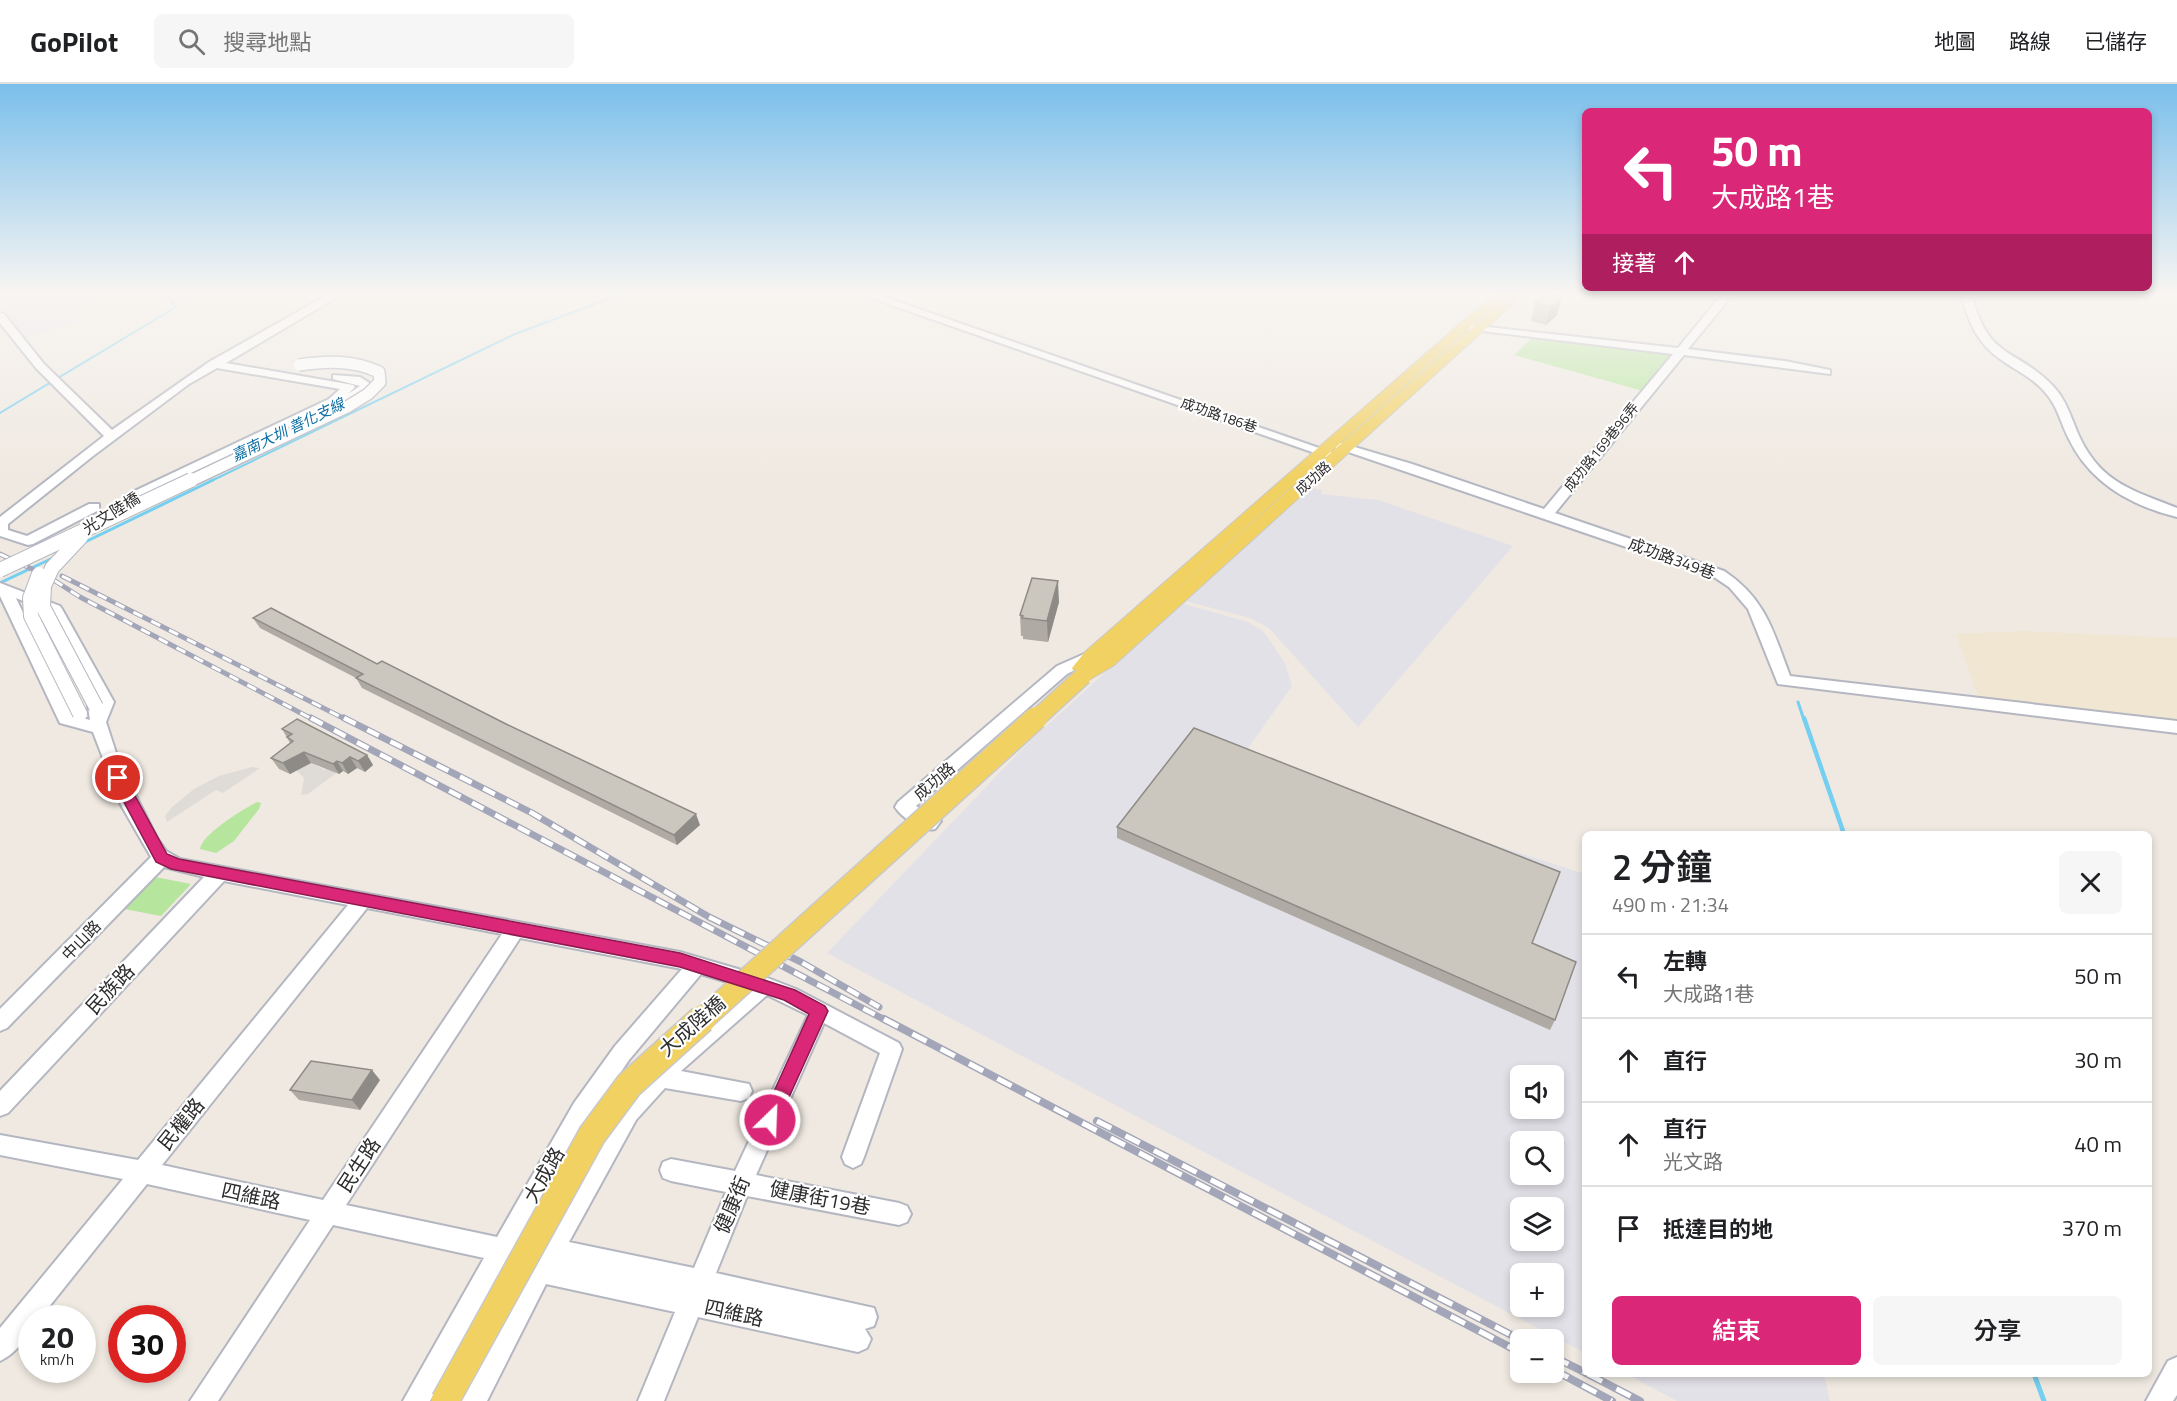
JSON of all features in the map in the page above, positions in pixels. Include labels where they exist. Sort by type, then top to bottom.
[{"type":"main road","name":"成功路","points":[[1094,664],[1441,354]]},
{"type":"main road","name":"大成陸橋","points":[[445,1401],[592,1136],[629,1084],[1094,664]]},
{"type":"street","points":[[33,354],[56,382],[111,436]]},
{"type":"street","points":[[94,507],[28,541],[1,532],[1,523],[111,436],[184,382],[211,368],[217,361],[229,354]]},
{"type":"street","name":"成功路186巷","points":[[1047,354],[1334,450]]},
{"type":"street","name":"成功路169巷96弄","points":[[1547,514],[1676,354]]},
{"type":"street","points":[[1700,354],[1801,366],[1826,372]]},
{"type":"street","points":[[2001,354],[2031,375],[2061,403],[2073,437],[2094,468],[2127,495],[2177,513]]},
{"type":"street","points":[[217,361],[360,380],[367,386],[353,398],[331,405]]},
{"type":"street","points":[[217,361],[349,387],[331,405]]},
{"type":"street","points":[[0,570],[347,407],[368,394],[380,382],[379,372],[365,365],[332,361],[272,367]]},
{"type":"street","name":"光文陸橋","points":[[97,728],[80,714],[31,616],[30,598],[34,582],[55,552],[92,522],[129,499],[331,405]]},
{"type":"street","name":"光文陸橋","points":[[97,728],[96,707],[43,607],[42,590],[56,562],[69,546],[118,509],[331,405]]},
{"type":"street","name":"成功路349巷","points":[[1334,450],[1547,514],[1708,569],[1736,585],[1750,597],[1759,611],[1784,680],[2177,727]]},
{"type":"street","points":[[0,563],[129,499]]},
{"type":"street","points":[[1,587],[55,609],[106,702],[97,728],[126,796],[162,858],[176,865],[697,965],[765,985],[892,1049],[852,1157]]},
{"type":"street","points":[[1,587],[16,610],[66,718],[97,728]]},
{"type":"street","points":[[16,610],[33,600]]},
{"type":"street","name":"成功路","points":[[1094,664],[929,824],[904,807],[1062,670],[1094,664]]},
{"type":"street","name":"中山路","points":[[0,1022],[162,858]]},
{"type":"street","name":"民族路","points":[[0,1106],[219,873]]},
{"type":"street","name":"民權路","points":[[0,1348],[362,901]]},
{"type":"street","name":"民生路","points":[[203,1401],[515,930]]},
{"type":"street","name":"大成路","points":[[416,1401],[578,1116],[608,1072],[697,965]]},
{"type":"street","points":[[473,1401],[540,1272],[618,1129],[635,1103],[659,1077],[765,985]]},
{"type":"street","name":"健康街","points":[[651,1401],[741,1183],[819,1011]]},
{"type":"street","points":[[659,1077],[741,1091]]},
{"type":"street","name":"四維路","points":[[0,1145],[142,1172],[502,1250]]},
{"type":"street","name":"健康街19巷","points":[[671,1170],[899,1214]]},
{"type":"street","name":"四維路","points":[[552,1250],[695,1293]]},
{"type":"street","name":"四維路","points":[[540,1272],[695,1293],[861,1328]]},
{"type":"street","points":[[2159,1401],[2177,1370]]},
{"type":"shaded area","points":[[1312,488],[1322,490],[1321,494],[1378,500],[1513,546],[1358,727],[1269,628],[1250,618],[1185,601]]},
{"type":"shaded area","points":[[1181,603],[1248,622],[1264,632],[1285,663],[1292,686],[1244,754],[1435,826],[1582,873],[1582,1351],[1564,1342],[1564,1329],[1540,1329],[1517,1317],[1564,1317],[1564,1263],[1510,1263],[1510,1313],[827,953],[1031,740]]},
{"type":"shaded area","points":[[2023,631],[2177,638],[2177,725],[1979,698],[1956,634]]},
{"type":"shaded area","points":[[311,763],[325,770],[331,766],[339,771],[308,794],[301,795],[304,778],[296,770]]},
{"type":"shaded area","points":[[252,767],[260,768],[223,793],[216,790],[167,822],[165,816],[172,807],[194,789],[219,776]]},
{"type":"shaded area","points":[[1632,1377],[1825,1377],[1830,1401],[1677,1401]]},
{"type":"green space","points":[[1515,354],[1674,354],[1643,391]]},
{"type":"green space","points":[[257,802],[261,803],[259,809],[234,841],[216,853],[200,849],[202,843],[215,830]]},
{"type":"green space","points":[[150,876],[191,884],[161,916],[119,908]]},
{"type":"building","points":[[1032,578],[1058,581],[1047,621],[1022,618],[1023,616],[1020,615]]},
{"type":"building","points":[[271,608],[377,664],[382,661],[508,725],[696,814],[674,835],[356,678],[363,674],[253,618]]},
{"type":"building","points":[[297,719],[367,755],[358,761],[350,757],[342,763],[337,761],[333,764],[304,752],[283,763],[271,758],[293,741],[287,737],[292,734],[282,729]]},
{"type":"building","points":[[1194,728],[1560,872],[1532,943],[1576,962],[1555,1020],[1117,827]]},
{"type":"building","points":[[311,1061],[372,1070],[352,1100],[290,1090]]},
{"type":"waterway","points":[[0,413],[97,354]]},
{"type":"waterway","name":"嘉南大圳 善化支線","points":[[209,482],[473,354]]},
{"type":"waterway","name":"嘉南大圳 善化支線","points":[[83,543],[213,480]]},
{"type":"waterway","name":"嘉南大圳 善化支線","points":[[0,583],[55,557]]},
{"type":"waterway","points":[[1798,702],[1804,720]]},
{"type":"waterway","points":[[1804,718],[1843,831]]},
{"type":"waterway","points":[[2035,1377],[2044,1401]]},
{"type":"railway","points":[[0,554],[49,577],[80,597],[314,720]]},
{"type":"railway","points":[[62,576],[347,720]]},
{"type":"railway","points":[[311,718],[887,1021]]},
{"type":"railway","points":[[344,718],[532,813],[709,917],[801,962],[879,1007]]},
{"type":"railway","points":[[884,1019],[1510,1347]]},
{"type":"railway","points":[[1097,1121],[1510,1334]]},
{"type":"railway","points":[[1564,1362],[1582,1371]]},
{"type":"railway","points":[[1564,1375],[1612,1401]]},
{"type":"railway","points":[[1594,1377],[1640,1401]]},
{"type":"route","points":[[118,778],[150,840],[162,858],[176,865],[680,960],[765,985],[789,995],[819,1011],[770,1120]]}]
